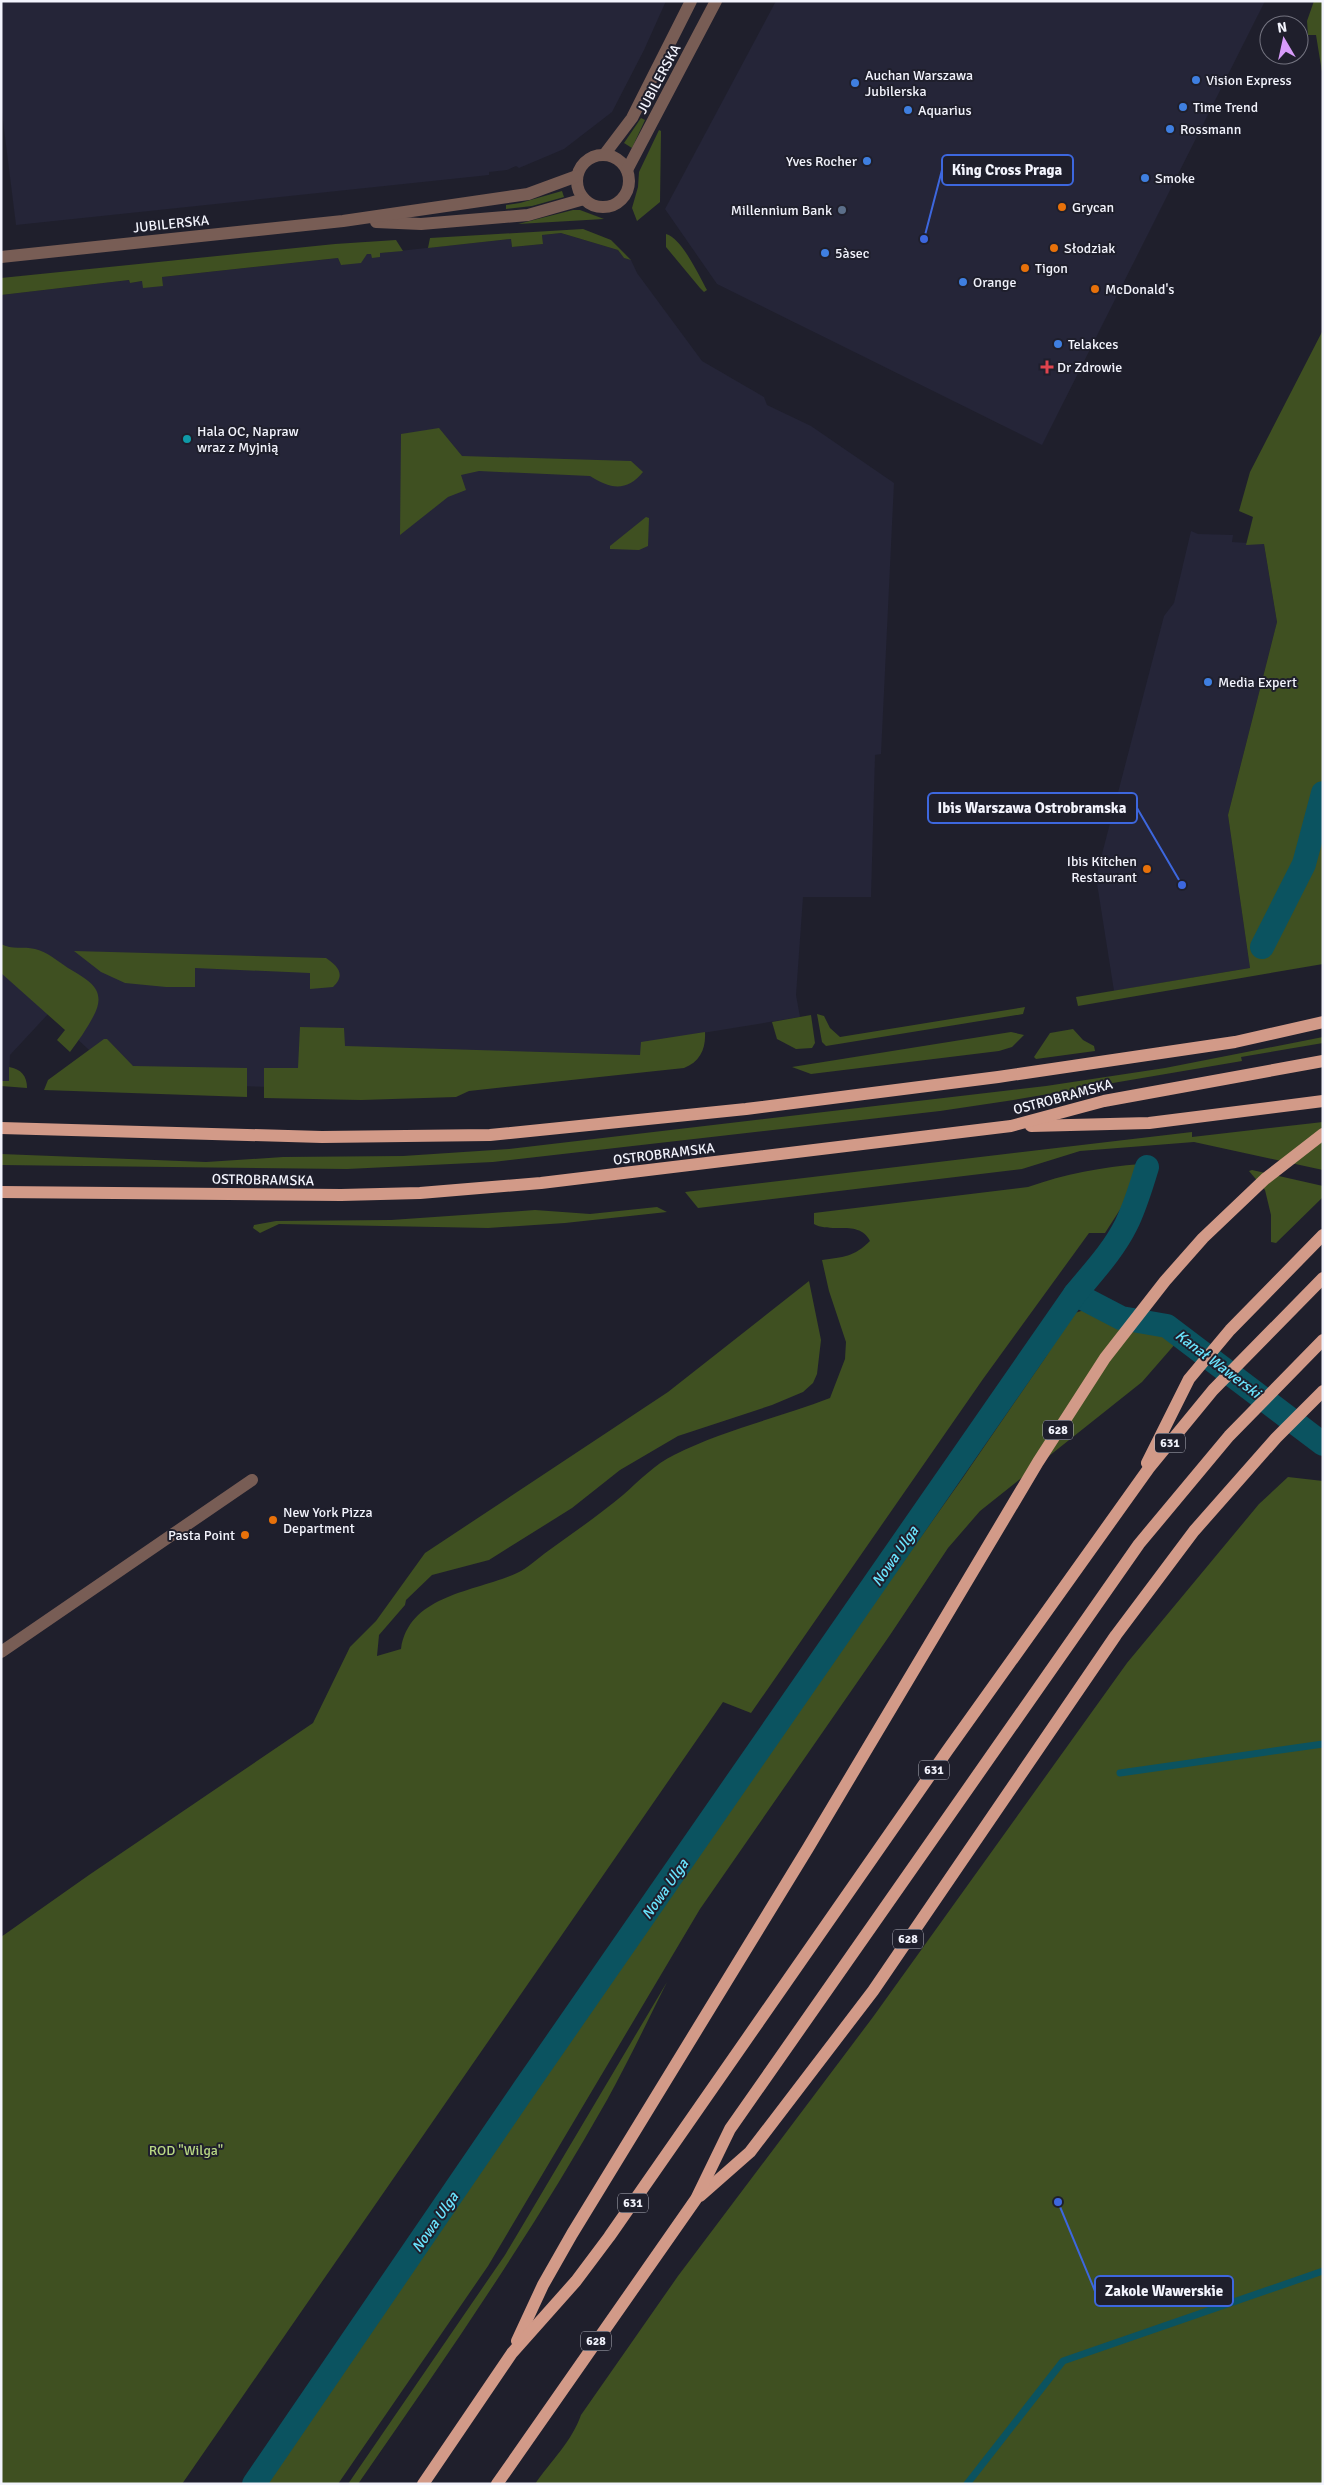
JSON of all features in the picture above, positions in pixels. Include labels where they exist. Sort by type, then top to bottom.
[{"type":"main road","name":"OSTROBRAMSKA","points":[[1,1128],[314,1137],[490,1135],[746,1109],[998,1077],[1235,1042],[1323,1022]]},
{"type":"main road","name":"OSTROBRAMSKA","points":[[1,1192],[341,1195],[444,1192],[581,1179],[1011,1126],[1123,1097],[1323,1062]]},
{"type":"main road","points":[[1011,1126],[1149,1123],[1323,1101]]},
{"type":"main road","name":"628","points":[[423,2484],[512,2353],[543,2285],[572,2234],[808,1848],[1038,1462],[1128,1327],[1186,1256],[1235,1206],[1265,1179],[1323,1134]]},
{"type":"main road","points":[[1129,1498],[1189,1379],[1230,1330],[1323,1235]]},
{"type":"main road","name":"631","points":[[512,2353],[576,2281],[609,2237],[947,1751],[1149,1468],[1212,1390],[1251,1348],[1323,1278]]},
{"type":"main road","name":"631","points":[[696,2199],[730,2129],[1139,1544],[1187,1484],[1249,1414],[1323,1340]]},
{"type":"main road","name":"628","points":[[497,2484],[696,2199],[750,2152],[873,1991],[1139,1603],[1217,1504],[1276,1438],[1323,1391]]},
{"type":"street","name":"JUBILERSKA","points":[[604,155],[632,118],[691,1]]},
{"type":"street","name":"JUBILERSKA","points":[[626,170],[716,1]]},
{"type":"street","points":[[604,155],[618,159],[626,170],[628,186],[620,201],[604,207],[595,206],[584,199],[576,182],[582,165],[588,159],[604,155]]},
{"type":"street","name":"JUBILERSKA","points":[[1,257],[343,222],[528,194],[577,176]]},
{"type":"street","name":"JUBILERSKA","points":[[343,222],[421,224],[528,215],[584,199]]},
{"type":"street","points":[[1,1652],[252,1480]]},
{"type":"shaded area","points":[[1,1],[666,1],[644,50],[612,112],[564,149],[519,168],[516,166],[507,170],[489,172],[489,175],[16,225],[1,105]]},
{"type":"shaded area","points":[[776,1],[1265,1],[1042,445],[717,284],[665,209]]},
{"type":"shaded area","points":[[561,233],[618,250],[624,258],[631,260],[637,273],[702,361],[764,397],[767,405],[811,426],[894,483],[881,754],[875,755],[871,897],[803,897],[796,995],[800,1017],[653,1041],[642,1071],[349,1089],[125,1083],[49,1013],[10,1055],[9,1082],[1,1081],[1,295],[129,280],[130,283],[143,281],[163,286],[162,277],[338,258],[341,265],[367,254],[372,254],[372,258],[380,253],[511,239],[512,247],[543,244],[542,235]]},
{"type":"shaded area","points":[[1191,531],[1198,534],[1233,535],[1232,542],[1264,544],[1277,622],[1228,815],[1250,968],[1114,991],[1096,877],[1164,616],[1174,603]]},
{"type":"green space","points":[[1314,1],[1323,1],[1323,78],[1316,35],[1309,35],[1309,15]]},
{"type":"green space","points":[[641,118],[645,120],[632,148],[624,143]]},
{"type":"green space","points":[[659,130],[661,131],[660,202],[637,221],[632,208],[638,187],[639,172]]},
{"type":"green space","points":[[562,191],[564,197],[532,206],[506,209],[506,205]]},
{"type":"green space","points":[[573,210],[580,210],[604,219],[518,224]]},
{"type":"green space","points":[[583,229],[611,240],[631,260],[624,258],[618,250],[561,233],[542,235],[543,244],[512,247],[511,239],[428,248],[430,238]]},
{"type":"green space","points":[[666,234],[678,242],[684,250],[707,290],[704,292],[700,288],[666,247]]},
{"type":"green space","points":[[396,240],[403,251],[380,253],[380,257],[372,258],[371,254],[367,254],[361,263],[341,265],[338,258],[162,277],[163,286],[143,288],[142,281],[130,283],[129,280],[1,295],[1,278],[335,244]]},
{"type":"green space","points":[[1323,330],[1323,964],[1078,1006],[1076,997],[1250,968],[1228,815],[1277,622],[1264,544],[1246,545],[1253,517],[1239,511],[1250,472]]},
{"type":"green space","points":[[439,428],[462,456],[631,461],[643,472],[631,483],[618,486],[604,484],[590,476],[479,471],[461,475],[466,490],[448,497],[400,535],[401,434]]},
{"type":"green space","points":[[646,517],[649,518],[648,546],[639,550],[610,549],[610,546]]},
{"type":"green space","points":[[1,944],[44,952],[83,977],[94,987],[99,1000],[97,1008],[88,1026],[70,1052],[57,1040],[65,1030],[1,973]]},
{"type":"green space","points":[[74,951],[326,958],[334,964],[340,975],[333,987],[310,989],[310,973],[195,968],[195,987],[166,987],[125,983],[101,972]]},
{"type":"green space","points":[[1025,1007],[1023,1014],[826,1046],[822,1042],[817,1014],[824,1016],[830,1028],[840,1037]]},
{"type":"green space","points":[[811,1015],[815,1043],[812,1048],[796,1049],[777,1039],[772,1022]]},
{"type":"green space","points":[[300,1027],[344,1028],[345,1046],[640,1055],[641,1042],[705,1032],[705,1038],[701,1054],[694,1062],[684,1068],[469,1091],[456,1097],[361,1100],[264,1098],[264,1068],[298,1068]]},
{"type":"green space","points":[[1073,1029],[1083,1040],[1094,1046],[1095,1051],[1036,1059],[1034,1057],[1050,1033]]},
{"type":"green space","points":[[1011,1032],[1024,1035],[1012,1047],[999,1051],[811,1074],[792,1067]]},
{"type":"green space","points":[[1323,1037],[1323,1043],[1241,1057],[1242,1061],[1007,1101],[940,1111],[493,1162],[347,1169],[1,1165],[1,1154],[206,1162],[283,1157],[403,1156],[509,1149],[1046,1086],[1165,1068]]},
{"type":"green space","points":[[104,1039],[107,1039],[133,1066],[247,1068],[247,1097],[44,1090],[48,1080]]},
{"type":"green space","points":[[9,1067],[17,1069],[23,1074],[27,1088],[1,1086],[1,1081],[9,1081]]},
{"type":"green space","points":[[1323,1122],[1323,1170],[1194,1142],[1080,1151],[1022,1169],[698,1208],[685,1192],[1192,1132],[1192,1137]]},
{"type":"green space","name":"ROD \"Wilga\"","points":[[1141,1164],[1130,1194],[1105,1233],[1089,1233],[983,1379],[751,1713],[723,1702],[182,2484],[1,2484],[1,1937],[313,1723],[350,1647],[376,1621],[425,1553],[668,1392],[809,1281],[821,1340],[817,1374],[813,1383],[803,1392],[772,1405],[678,1436],[620,1470],[572,1508],[489,1560],[432,1575],[406,1600],[405,1605],[379,1635],[377,1656],[401,1649],[407,1631],[417,1617],[430,1606],[464,1591],[517,1573],[605,1510],[667,1459],[712,1438],[830,1398],[845,1359],[846,1342],[829,1291],[822,1260],[853,1253],[870,1241],[859,1230],[828,1228],[814,1224],[814,1213],[1028,1187],[1084,1172]]},
{"type":"green space","points":[[1252,1170],[1323,1186],[1323,1197],[1276,1243],[1271,1242],[1271,1215],[1265,1190],[1249,1171]]},
{"type":"green space","points":[[657,1207],[667,1212],[565,1223],[488,1228],[279,1224],[260,1233],[253,1228],[254,1225],[276,1221],[391,1220],[535,1210],[590,1214]]},
{"type":"green space","points":[[1084,1310],[1160,1331],[1176,1343],[1142,1382],[980,1511],[948,1548],[700,1909],[488,2266],[338,2484],[263,2484],[390,2305],[459,2196],[729,1808],[962,1479],[1045,1358],[1072,1314]]},
{"type":"green space","points":[[1288,1477],[1323,1481],[1323,2484],[535,2484],[567,2442],[581,2415],[678,2276],[873,2017],[1127,1663],[1259,1504]]},
{"type":"green space","points":[[667,1982],[607,2100],[549,2199],[455,2343],[358,2484],[348,2484],[505,2255]]},
{"type":"waterway","points":[[1262,947],[1304,864],[1323,793]]},
{"type":"waterway","name":"Nowa Ulga","points":[[254,2484],[524,2089],[1075,1294],[1115,1244],[1132,1211],[1147,1167]]},
{"type":"waterway","name":"Kanał Wawerski","points":[[1075,1294],[1121,1318],[1167,1326],[1323,1444]]},
{"type":"waterway","points":[[1120,1773],[1323,1744]]},
{"type":"waterway","points":[[967,2484],[1063,2361],[1323,2271]]},
{"type":"place","name":"Vision Express","points":[[1196,80]]},
{"type":"place","name":"Auchan Warszawa Jubilerska","points":[[855,83]]},
{"type":"place","name":"Time Trend","points":[[1183,107]]},
{"type":"place","name":"Aquarius","points":[[908,110]]},
{"type":"place","name":"Rossmann","points":[[1170,129]]},
{"type":"place","name":"Yves Rocher","points":[[867,161]]},
{"type":"place","name":"Smoke","points":[[1145,178]]},
{"type":"place","name":"Grycan","points":[[1062,207]]},
{"type":"place","name":"Millennium Bank","points":[[842,210]]},
{"type":"place","name":"King Cross Praga","points":[[924,239]]},
{"type":"place","name":"Słodziak","points":[[1054,248]]},
{"type":"place","name":"5àsec","points":[[825,253]]},
{"type":"place","name":"Tigon","points":[[1025,268]]},
{"type":"place","name":"Orange","points":[[963,282]]},
{"type":"place","name":"McDonald's","points":[[1095,289]]},
{"type":"place","name":"Telakces","points":[[1058,344]]},
{"type":"place","name":"Dr Zdrowie","points":[[1047,367]]},
{"type":"place","name":"Hala OC, Napraw wraz z Myjnią","points":[[187,439]]},
{"type":"place","name":"Media Expert","points":[[1208,682]]},
{"type":"place","name":"Ibis Kitchen Restaurant","points":[[1147,869]]},
{"type":"place","name":"Ibis Warszawa Ostrobramska","points":[[1182,885]]},
{"type":"place","name":"New York Pizza Department","points":[[273,1520]]},
{"type":"place","name":"Pasta Point","points":[[245,1535]]},
{"type":"place","name":"Zakole Wawerskie","points":[[1058,2202]]}]
